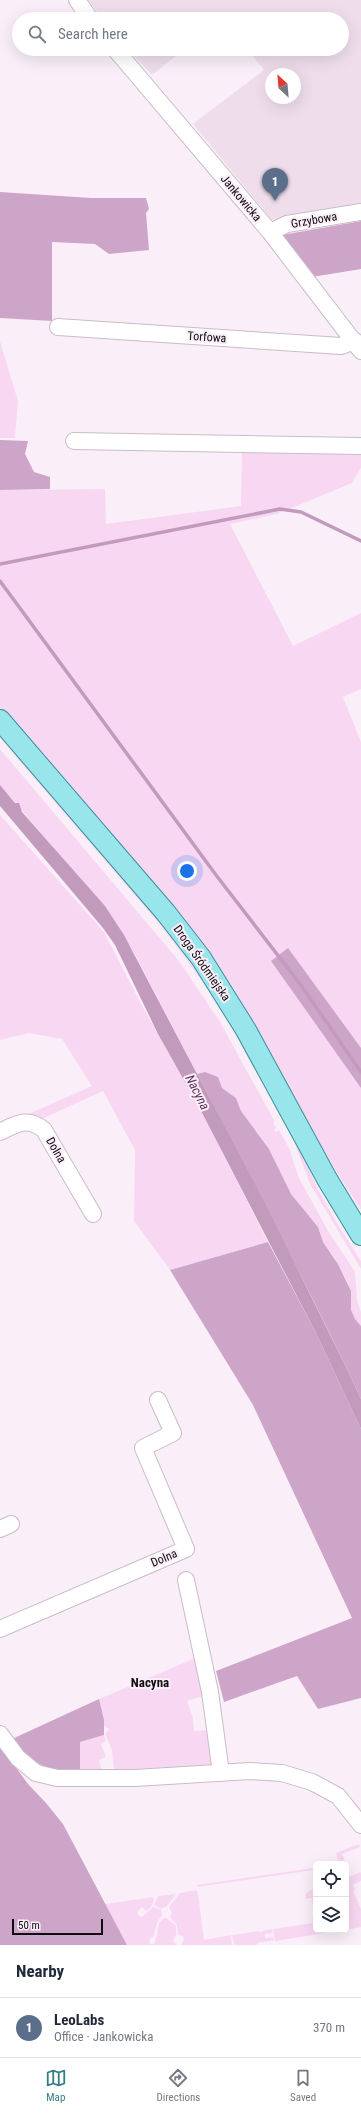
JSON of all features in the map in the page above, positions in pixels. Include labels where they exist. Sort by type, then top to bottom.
[{"type":"main road","name":"Droga Śródmiejska","points":[[0,720],[166,913],[201,958],[246,1030],[324,1172],[361,1235]]},
{"type":"street","points":[[77,0],[85,12]]},
{"type":"street","name":"Jankowicka","points":[[121,56],[270,232],[358,346]]},
{"type":"street","name":"Grzybowa","points":[[270,232],[287,224],[361,212]]},
{"type":"street","name":"Torfowa","points":[[58,327],[358,346]]},
{"type":"street","points":[[74,441],[361,446]]},
{"type":"street","name":"Dolna","points":[[0,1132],[28,1121],[35,1122],[44,1130],[92,1214]]},
{"type":"street","name":"Dolna","points":[[0,1628],[186,1549],[143,1448],[173,1433],[158,1400]]},
{"type":"street","points":[[186,1580],[210,1692],[221,1773]]},
{"type":"street","points":[[0,1734],[18,1758],[36,1773],[57,1778],[135,1778],[250,1771],[282,1774],[312,1782],[338,1796],[361,1825]]},
{"type":"shaded area","points":[[88,0],[361,0],[361,205],[272,220],[193,124],[264,70],[253,56],[349,56],[349,12],[97,12]]},
{"type":"shaded area","points":[[134,56],[176,56],[152,75]]},
{"type":"shaded area","points":[[0,192],[91,198],[146,198],[149,209],[146,213],[149,250],[109,254],[95,244],[52,242],[52,321],[0,318]]},
{"type":"shaded area","points":[[361,221],[361,269],[312,277],[282,235]]},
{"type":"shaded area","points":[[0,341],[18,401],[15,438],[0,438]]},
{"type":"shaded area","points":[[0,440],[28,441],[25,454],[34,472],[50,477],[50,489],[0,490]]},
{"type":"shaded area","points":[[242,448],[361,450],[361,468],[352,483],[277,514],[230,524],[293,646],[361,613],[361,689],[343,697],[361,742],[361,1210],[164,901],[0,710],[0,490],[105,489],[106,524],[241,506]]},
{"type":"shaded area","points":[[0,731],[161,918],[208,981],[304,1155],[322,1196],[361,1261],[361,1269],[310,1184],[294,1141],[230,1025],[206,986],[162,927],[0,738]]},
{"type":"shaded area","points":[[0,749],[179,961],[220,1022],[275,1122],[273,1123],[276,1128],[274,1129],[276,1132],[279,1130],[289,1148],[299,1178],[327,1229],[355,1272],[357,1300],[361,1312],[361,1326],[355,1319],[351,1310],[348,1283],[335,1258],[323,1242],[318,1227],[291,1194],[269,1149],[241,1111],[236,1098],[222,1088],[218,1077],[200,1073],[197,1074],[136,956],[110,914],[0,785]]},
{"type":"shaded area","points":[[0,815],[104,932],[140,1002],[199,1107],[268,1242],[170,1270],[134,1221],[135,1150],[103,1091],[0,1138],[6,1124],[92,1086],[62,1039],[29,1033],[0,1040]]},
{"type":"shaded area","points":[[288,948],[361,1048],[361,1088],[271,961]]},
{"type":"shaded area","points":[[205,1072],[218,1077],[222,1088],[236,1098],[241,1111],[269,1149],[291,1194],[318,1227],[323,1242],[338,1264],[351,1291],[351,1310],[355,1319],[361,1326],[361,1399],[301,1276],[197,1074]]},
{"type":"shaded area","points":[[268,1242],[315,1331],[361,1429],[361,1698],[318,1709],[297,1676],[224,1702],[216,1671],[352,1618],[253,1405],[170,1270]]},
{"type":"shaded area","points":[[200,1656],[203,1696],[187,1701],[193,1718],[194,1731],[207,1730],[208,1739],[214,1738],[216,1765],[114,1770],[112,1750],[105,1734],[109,1729],[104,1726],[99,1699]]},
{"type":"shaded area","points":[[99,1699],[104,1720],[104,1735],[80,1742],[80,1775],[59,1771],[42,1765],[26,1755],[12,1739]]},
{"type":"shaded area","points":[[104,1735],[106,1741],[101,1744],[106,1757],[99,1760],[102,1772],[80,1775],[80,1742]]},
{"type":"shaded area","points":[[0,1746],[28,1784],[63,1824],[127,1945],[0,1945]]},
{"type":"shaded area","points":[[359,1844],[360,1847],[342,1854],[345,1861],[338,1861],[336,1853]]},
{"type":"shaded area","points":[[313,1868],[313,1870],[197,1887],[197,1885]]},
{"type":"shaded area","points":[[361,1872],[361,1881],[353,1885],[355,1890],[353,1891],[361,1909],[361,1927],[349,1929],[349,1897],[349,1877]]},
{"type":"shaded area","points":[[313,1889],[313,1908],[312,1898],[306,1899],[305,1894]]},
{"type":"shaded area","points":[[197,1890],[204,1940],[231,1935],[232,1945],[181,1945],[184,1939],[182,1936],[178,1935],[177,1925],[170,1917],[172,1913],[169,1907],[180,1893]]},
{"type":"shaded area","points":[[176,1894],[167,1906],[161,1909],[154,1905],[158,1896]]},
{"type":"shaded area","points":[[153,1897],[152,1905],[146,1911],[142,1907],[138,1911],[138,1915],[142,1917],[153,1907],[161,1910],[162,1916],[157,1923],[153,1937],[150,1938],[149,1943],[152,1945],[127,1945],[105,1904]]},
{"type":"shaded area","points":[[165,1917],[176,1926],[176,1935],[173,1941],[177,1945],[152,1945],[155,1943],[159,1923]]},
{"type":"shaded area","points":[[313,1923],[313,1933],[326,1933],[275,1941],[273,1929]]},
{"type":"shaded area","points":[[272,1929],[273,1933],[265,1934],[265,1938],[273,1937],[274,1940],[257,1943],[257,1945],[234,1945],[232,1935],[259,1931],[260,1933],[262,1931]]},
{"type":"water","points":[[0,785],[15,803],[19,803],[22,812],[105,906],[124,935],[268,1209],[344,1363],[361,1399],[361,1429],[315,1331],[199,1107],[158,1034],[115,945],[103,928],[0,806]]},
{"type":"waterway","points":[[0,564],[280,509],[301,512],[361,541]]},
{"type":"waterway","points":[[0,581],[216,875],[300,984],[361,1072]]},
{"type":"place","name":"LeoLabs","points":[[275,201]]},
{"type":"district","name":"Nacyna","points":[[150,1682]]}]
